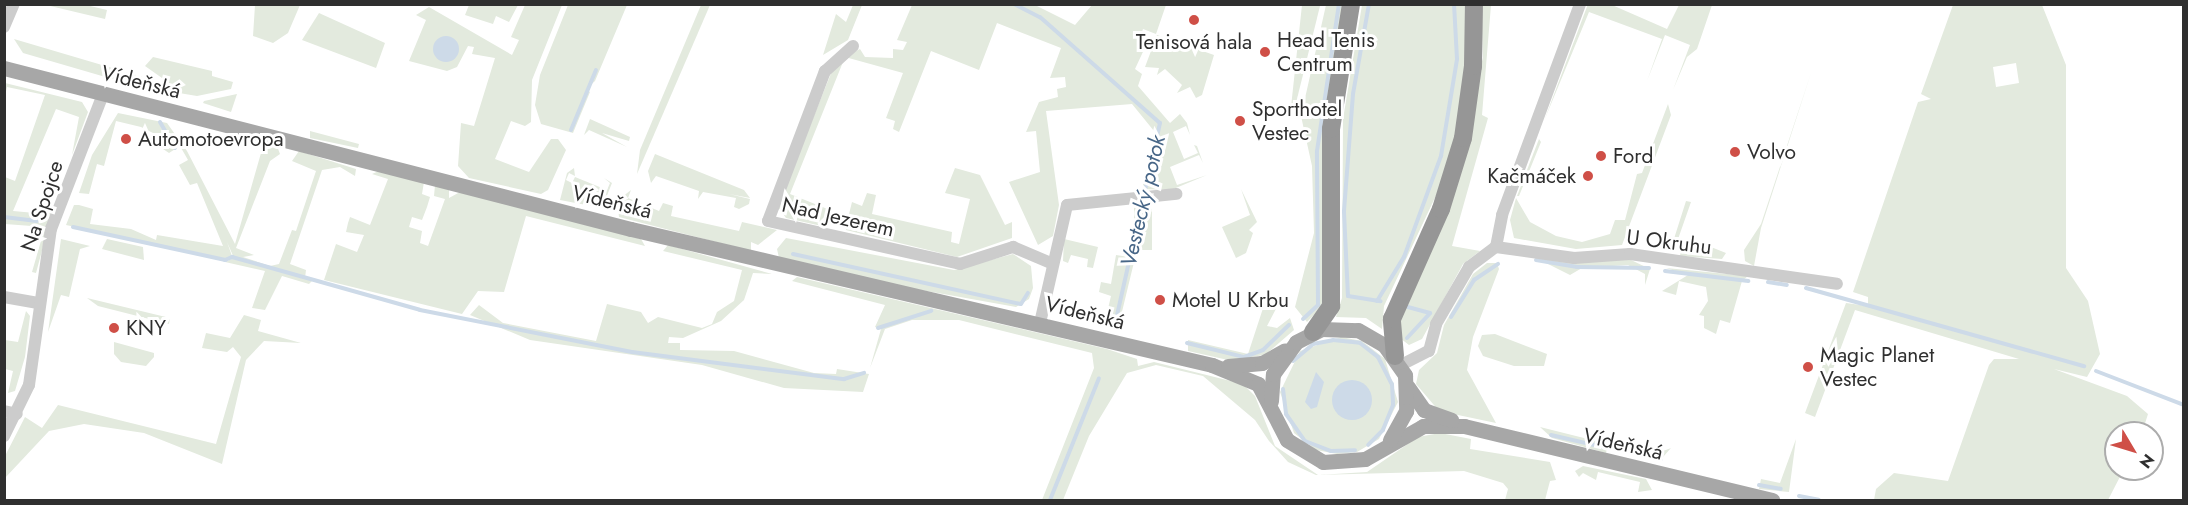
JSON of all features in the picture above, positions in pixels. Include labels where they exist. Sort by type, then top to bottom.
[{"type":"highway","points":[[1313,332],[1332,300],[1330,129],[1351,4]]},
{"type":"highway","points":[[1398,361],[1392,319],[1441,209],[1463,138],[1473,66],[1473,4]]},
{"type":"main road","name":"Vídeňská","points":[[4,68],[631,229],[1212,365],[1254,381],[1272,408],[1287,440],[1317,460],[1351,462],[1423,426],[1464,426]]},
{"type":"main road","points":[[1313,332],[1358,330],[1398,361]]},
{"type":"main road","name":"Vídeňská","points":[[1212,365],[1253,365],[1290,348],[1313,332]]},
{"type":"main road","name":"Vídeňská","points":[[1272,408],[1273,374],[1290,348]]},
{"type":"main road","name":"Vídeňská","points":[[1398,361],[1406,384],[1424,410],[1464,426],[1772,501]]},
{"type":"main road","name":"Vídeňská","points":[[1386,444],[1403,419],[1406,384]]},
{"type":"street","points":[[4,27],[14,4]]},
{"type":"street","points":[[1398,361],[1429,351],[1436,324],[1466,272],[1496,247],[1502,215],[1580,4]]},
{"type":"street","name":"Nad Jezerem","points":[[853,46],[825,71],[768,221],[960,264],[1013,247],[1053,264]]},
{"type":"street","name":"Na Spojce","points":[[4,436],[11,412],[29,385],[51,230],[103,94]]},
{"type":"street","points":[[1040,323],[1067,205],[1137,195],[1176,194]]},
{"type":"street","name":"U Okruhu","points":[[1496,247],[1574,258],[1630,254],[1837,284]]},
{"type":"street","points":[[4,297],[39,303]]},
{"type":"shaded area","points":[[255,4],[300,5],[288,33],[273,43],[253,36]]},
{"type":"shaded area","points":[[469,4],[518,5],[509,22],[496,16],[493,24],[465,15]]},
{"type":"shaded area","points":[[1588,4],[1612,5],[1667,29],[1679,5],[1712,5],[1697,49],[1687,57],[1673,90],[1690,45],[1665,35],[1647,81],[1662,39],[1589,12],[1544,121]]},
{"type":"shaded area","points":[[46,5],[86,5],[107,10],[105,19]]},
{"type":"shaded area","points":[[525,5],[562,5],[532,80],[531,122],[525,126],[511,121],[495,159],[529,172],[551,139],[558,139],[566,150],[548,190],[541,194],[469,178],[458,166],[461,123],[474,126],[495,58],[472,54],[474,47],[468,46],[457,67],[447,71],[409,61],[426,20],[416,15],[429,7],[512,55],[519,40],[511,37]]},
{"type":"shaded area","points":[[568,5],[627,5],[595,81],[586,89],[590,92],[573,133],[541,124],[535,105],[540,75]]},
{"type":"shaded area","points":[[701,5],[710,5],[637,174],[640,150]]},
{"type":"shaded area","points":[[853,5],[862,5],[848,40],[823,55],[836,14],[846,22]]},
{"type":"shaded area","points":[[912,5],[1035,5],[1075,25],[1092,5],[1166,5],[1156,34],[1143,29],[1140,38],[1148,41],[1135,69],[1142,74],[1138,86],[1170,123],[1180,114],[1187,123],[1190,135],[1186,126],[1173,132],[1184,159],[1198,153],[1194,145],[1197,146],[1203,163],[1199,155],[1170,167],[1177,185],[1207,175],[1171,190],[1142,189],[1154,131],[1132,104],[1046,111],[1059,205],[1053,236],[1038,245],[1009,182],[1040,172],[1036,131],[1026,132],[1039,102],[1058,97],[1057,89],[1066,87],[1065,77],[1050,78],[1061,48],[997,23],[979,70],[931,51],[899,132],[893,129],[895,121],[886,118],[903,73],[846,57],[860,49],[865,57],[893,58],[893,49],[903,50],[907,42],[897,40]]},
{"type":"shaded area","points":[[1302,5],[1320,6],[1295,107],[1291,107]]},
{"type":"shaded area","points":[[1326,5],[1348,5],[1326,303],[1307,322],[1295,307],[1314,233],[1312,166],[1301,116]]},
{"type":"shaded area","points":[[1362,5],[1468,5],[1466,85],[1448,170],[1384,306],[1382,329],[1366,318],[1336,317],[1342,298],[1343,119]]},
{"type":"shaded area","points":[[1481,5],[1491,5],[1482,115],[1488,118],[1452,246],[1480,251],[1463,264],[1422,339],[1409,345],[1396,335],[1483,58]]},
{"type":"shaded area","points":[[1953,5],[2042,5],[2066,65],[2066,268],[2088,301],[2100,354],[2087,377],[2054,369],[2127,396],[2148,414],[2146,421],[2104,421],[2104,481],[2118,481],[2108,500],[1874,500],[1876,489],[1894,473],[1948,481],[1989,365],[1994,359],[2019,359],[1855,310],[1815,417],[1805,413],[1846,303],[1868,306],[1868,297],[1853,292],[1918,102],[1931,99],[1921,94]],"holes":[[[2016,63],[2019,83],[1996,87],[1993,67]]]},
{"type":"shaded area","points":[[319,13],[385,43],[376,68],[302,40]]},
{"type":"shaded area","points":[[1157,35],[1214,55],[1202,95],[1196,98],[1190,87],[1177,93],[1182,85],[1165,69],[1157,75],[1159,68],[1145,67]]},
{"type":"shaded area","points":[[14,39],[146,78],[157,92],[23,53]]},
{"type":"shaded area","points":[[153,57],[212,71],[212,76],[233,82],[231,89],[197,96],[167,91],[162,78],[145,66]]},
{"type":"shaded area","points":[[845,58],[790,194],[835,212],[826,227],[786,218],[778,207],[780,200],[834,66]],"holes":[[[780,200],[794,205],[782,211]]]},
{"type":"shaded area","points":[[1812,70],[1761,228],[1754,266],[1745,261],[1744,250],[1761,224]]},
{"type":"shaded area","points":[[5,83],[82,102],[88,112],[72,155],[79,117],[56,109],[13,211],[35,213],[54,206],[36,273],[32,272],[45,227],[5,224],[5,177],[15,181],[45,95],[7,87],[5,96]]},
{"type":"shaded area","points":[[237,94],[231,112],[203,103],[204,101]]},
{"type":"shaded area","points":[[1668,104],[1671,115],[1622,245],[1576,249],[1514,238],[1510,220],[1516,198],[1530,222],[1556,236],[1582,242],[1610,234],[1615,220],[1625,220],[1637,174],[1642,173]]},
{"type":"shaded area","points":[[118,113],[167,123],[187,151],[235,244],[263,146],[277,146],[280,154],[270,161],[236,248],[254,255],[243,257],[270,266],[279,264],[292,230],[296,231],[316,171],[292,161],[299,151],[356,169],[355,176],[340,167],[322,170],[290,264],[306,270],[305,278],[313,280],[309,284],[282,276],[265,310],[252,308],[265,271],[225,262],[234,258],[227,242],[232,256],[225,259],[66,225],[74,205],[79,205],[93,209],[90,224],[131,229],[156,240],[157,235],[223,246],[197,183],[190,185],[179,165],[188,160],[180,146],[169,153],[157,145],[157,135],[141,127],[116,121],[104,166],[97,164],[89,194],[79,193],[92,155]]},
{"type":"shaded area","points":[[590,119],[630,137],[629,141],[602,133],[627,147],[589,130],[584,135]]},
{"type":"shaded area","points":[[310,131],[359,144],[358,148],[310,138]]},
{"type":"shaded area","points":[[1539,139],[1541,142],[1519,196],[1517,196]]},
{"type":"shaded area","points":[[655,154],[744,190],[750,198],[729,194],[750,199],[749,204],[739,209],[734,207],[736,198],[703,192],[698,199],[699,191],[656,176],[651,183],[648,171]]},
{"type":"shaded area","points":[[574,168],[575,176],[569,173],[566,180],[572,183],[575,177],[607,190],[610,183],[604,178],[612,183],[602,208],[560,200],[567,173]]},
{"type":"shaded area","points":[[955,168],[980,175],[1005,225],[1012,222],[1012,238],[957,257],[846,230],[846,224],[854,226],[856,220],[849,214],[852,202],[862,206],[867,193],[876,195],[872,214],[952,232],[951,242],[959,244],[970,199],[945,193]]},
{"type":"shaded area","points":[[379,171],[424,182],[422,194],[430,197],[427,207],[422,220],[412,217],[409,227],[422,231],[420,243],[428,246],[445,199],[434,196],[435,185],[449,190],[449,198],[460,192],[641,239],[645,246],[526,216],[504,292],[478,291],[462,314],[324,280],[336,244],[357,252],[364,235],[346,232],[348,223],[350,217],[370,225],[388,179],[372,174]]},
{"type":"shaded area","points":[[1241,189],[1257,222],[1249,230],[1253,233],[1246,253],[1236,258],[1222,227],[1250,215]]},
{"type":"shaded area","points":[[631,190],[628,198],[659,211],[663,203],[673,206],[671,216],[739,231],[742,222],[777,230],[758,245],[751,242],[751,251],[619,217],[617,201]]},
{"type":"shaded area","points":[[1686,201],[1691,202],[1677,242],[1693,253],[1703,255],[1711,247],[1726,253],[1722,259],[1680,256],[1681,250],[1672,245]]},
{"type":"shaded area","points":[[1134,204],[1152,204],[1152,250],[1134,250]]},
{"type":"shaded area","points":[[786,238],[954,270],[1013,254],[1031,266],[1033,288],[1029,299],[1016,307],[893,285],[779,258],[777,249]]},
{"type":"shaded area","points":[[61,239],[90,246],[80,249],[69,297],[61,295],[48,332]]},
{"type":"shaded area","points":[[107,239],[143,247],[144,260],[102,249]]},
{"type":"shaded area","points":[[1064,239],[1098,247],[1093,268],[1087,267],[1088,259],[1071,255],[1068,263],[1063,261]]},
{"type":"shaded area","points":[[668,245],[772,274],[753,273],[744,300],[721,321],[683,338],[669,337],[668,343],[680,343],[680,350],[734,351],[814,373],[836,374],[837,369],[869,374],[863,392],[784,388],[702,365],[530,340],[470,315],[479,305],[503,323],[596,341],[607,304],[641,312],[648,323],[658,317],[702,328],[712,324],[717,312],[734,301],[742,270],[663,251]]},
{"type":"shaded area","points":[[1116,255],[1135,258],[1120,320],[1106,317],[1111,296],[1099,292],[1101,282],[1111,284]]},
{"type":"shaded area","points":[[1536,258],[1631,260],[1650,269],[1645,285],[1645,274],[1628,265],[1582,268],[1570,275]]},
{"type":"shaded area","points":[[1487,263],[1497,263],[1499,269],[1473,337],[1467,370],[1496,423],[1439,411],[1416,384],[1419,370],[1437,353],[1444,325],[1473,274]]},
{"type":"shaded area","points":[[1666,268],[1748,276],[1742,281],[1730,323],[1720,320],[1716,334],[1704,328],[1704,316],[1699,315],[1708,301],[1706,287],[1679,281],[1676,295],[1662,291],[1688,275]]},
{"type":"shaded area","points":[[797,277],[1107,349],[1137,359],[1138,366],[1154,362],[1243,384],[1255,396],[1275,446],[1318,475],[1288,462],[1269,441],[1255,420],[1203,376],[1156,365],[1127,373],[1089,436],[1063,500],[1042,500],[1094,368],[1092,353],[959,320],[912,320],[885,329],[870,368],[881,329],[875,327],[885,305],[792,281]]},
{"type":"shaded area","points":[[1269,290],[1278,305],[1267,326],[1277,328],[1290,318],[1294,330],[1265,355],[1228,360],[1188,351],[1188,340],[1248,354]]},
{"type":"shaded area","points":[[87,298],[170,318],[169,324],[98,306]]},
{"type":"shaded area","points":[[26,311],[30,316],[25,357],[15,391],[8,393],[13,371],[5,369],[5,340],[18,342]]},
{"type":"shaded area","points":[[244,315],[261,320],[258,331],[301,343],[264,341],[246,360],[222,464],[144,433],[84,424],[49,431],[5,478],[5,456],[25,417],[42,428],[58,405],[216,444],[241,357],[233,347],[227,352],[202,348],[206,333],[230,338]]},
{"type":"shaded area","points":[[1495,334],[1547,354],[1544,366],[1514,366],[1483,356],[1478,346],[1482,335]]},
{"type":"shaded area","points":[[1341,337],[1362,341],[1385,359],[1398,402],[1379,439],[1357,452],[1337,454],[1316,450],[1294,433],[1280,392],[1300,351]]},
{"type":"shaded area","points":[[114,342],[154,353],[154,357],[146,366],[121,362],[114,354]]},
{"type":"shaded area","points":[[1540,427],[1608,444],[1606,453],[1552,438]]},
{"type":"shaded area","points":[[1440,433],[1471,439],[1470,449],[1550,462],[1556,480],[1550,481],[1545,500],[1505,500],[1508,489],[1503,483],[1464,471],[1320,475],[1367,472],[1418,437]]},
{"type":"shaded area","points":[[1628,438],[1631,444],[1658,453],[1671,448],[1663,457],[1636,455],[1628,448]]},
{"type":"shaded area","points":[[1796,439],[1789,492],[1759,489],[1761,479],[1780,483]]},
{"type":"shaded area","points":[[1583,466],[1646,479],[1652,490],[1638,492],[1640,482],[1598,472],[1596,480],[1583,473],[1579,477],[1575,471]]},
{"type":"water","points":[[446,36],[455,40],[459,49],[455,58],[446,62],[437,58],[433,49],[437,40]]},
{"type":"water","points":[[1316,372],[1324,382],[1317,407],[1311,409],[1305,402]]},
{"type":"water","points":[[1352,380],[1366,386],[1372,400],[1366,414],[1352,420],[1338,414],[1332,400],[1338,386]]},
{"type":"waterway","name":"Vestecký potok","points":[[1014,4],[1040,17],[1160,123],[1115,324],[1068,310],[1060,300]]},
{"type":"waterway","points":[[1303,319],[1318,305],[1317,151],[1339,4]]},
{"type":"waterway","points":[[1369,4],[1353,94],[1344,212],[1348,296],[1381,301]]},
{"type":"waterway","points":[[1377,301],[1404,257],[1441,156],[1457,59],[1454,4]]},
{"type":"waterway","points":[[571,130],[596,70]]},
{"type":"waterway","points":[[160,122],[175,148]]},
{"type":"waterway","points":[[4,217],[37,221]]},
{"type":"waterway","points":[[73,227],[225,260],[232,257],[420,310],[632,352],[844,379],[864,373]]},
{"type":"waterway","points":[[793,254],[1021,304],[1028,293]]},
{"type":"waterway","points":[[1536,260],[1577,267],[1649,268]]},
{"type":"waterway","points":[[1451,317],[1474,280],[1498,264]]},
{"type":"waterway","points":[[1665,271],[1748,281]]},
{"type":"waterway","points":[[1768,282],[1787,285]]},
{"type":"waterway","points":[[1806,288],[2084,366]]},
{"type":"waterway","points":[[1407,338],[1430,313],[1408,307]]},
{"type":"waterway","points":[[878,328],[931,311]]},
{"type":"waterway","points":[[1187,343],[1244,357],[1263,350],[1289,325]]},
{"type":"waterway","points":[[1293,361],[1313,344],[1333,340],[1360,343],[1378,357],[1392,384],[1393,405],[1383,430],[1368,445]]},
{"type":"waterway","points":[[2096,371],[2184,405]]},
{"type":"waterway","name":"Vestecký potok","points":[[1050,500],[1099,378]]},
{"type":"waterway","points":[[1283,389],[1286,414],[1305,441],[1331,451],[1355,450]]},
{"type":"waterway","points":[[1551,435],[1607,448]]},
{"type":"waterway","points":[[1636,452],[1661,459]]},
{"type":"waterway","points":[[1759,485],[1781,489]]},
{"type":"waterway","points":[[1799,496],[1819,500]]},
{"type":"place","name":"Tenisová hala","points":[[1194,20]]},
{"type":"place","name":"Head Tenis Centrum","points":[[1265,52]]},
{"type":"place","name":"Sporthotel Vestec","points":[[1240,121]]},
{"type":"place","name":"Automotoevropa","points":[[126,139]]},
{"type":"place","name":"Volvo","points":[[1735,152]]},
{"type":"place","name":"Ford","points":[[1601,156]]},
{"type":"place","name":"Kačmáček","points":[[1588,176]]},
{"type":"place","name":"Motel U Krbu","points":[[1160,300]]},
{"type":"place","name":"KNY","points":[[114,328]]},
{"type":"place","name":"Magic Planet Vestec","points":[[1808,367]]}]
